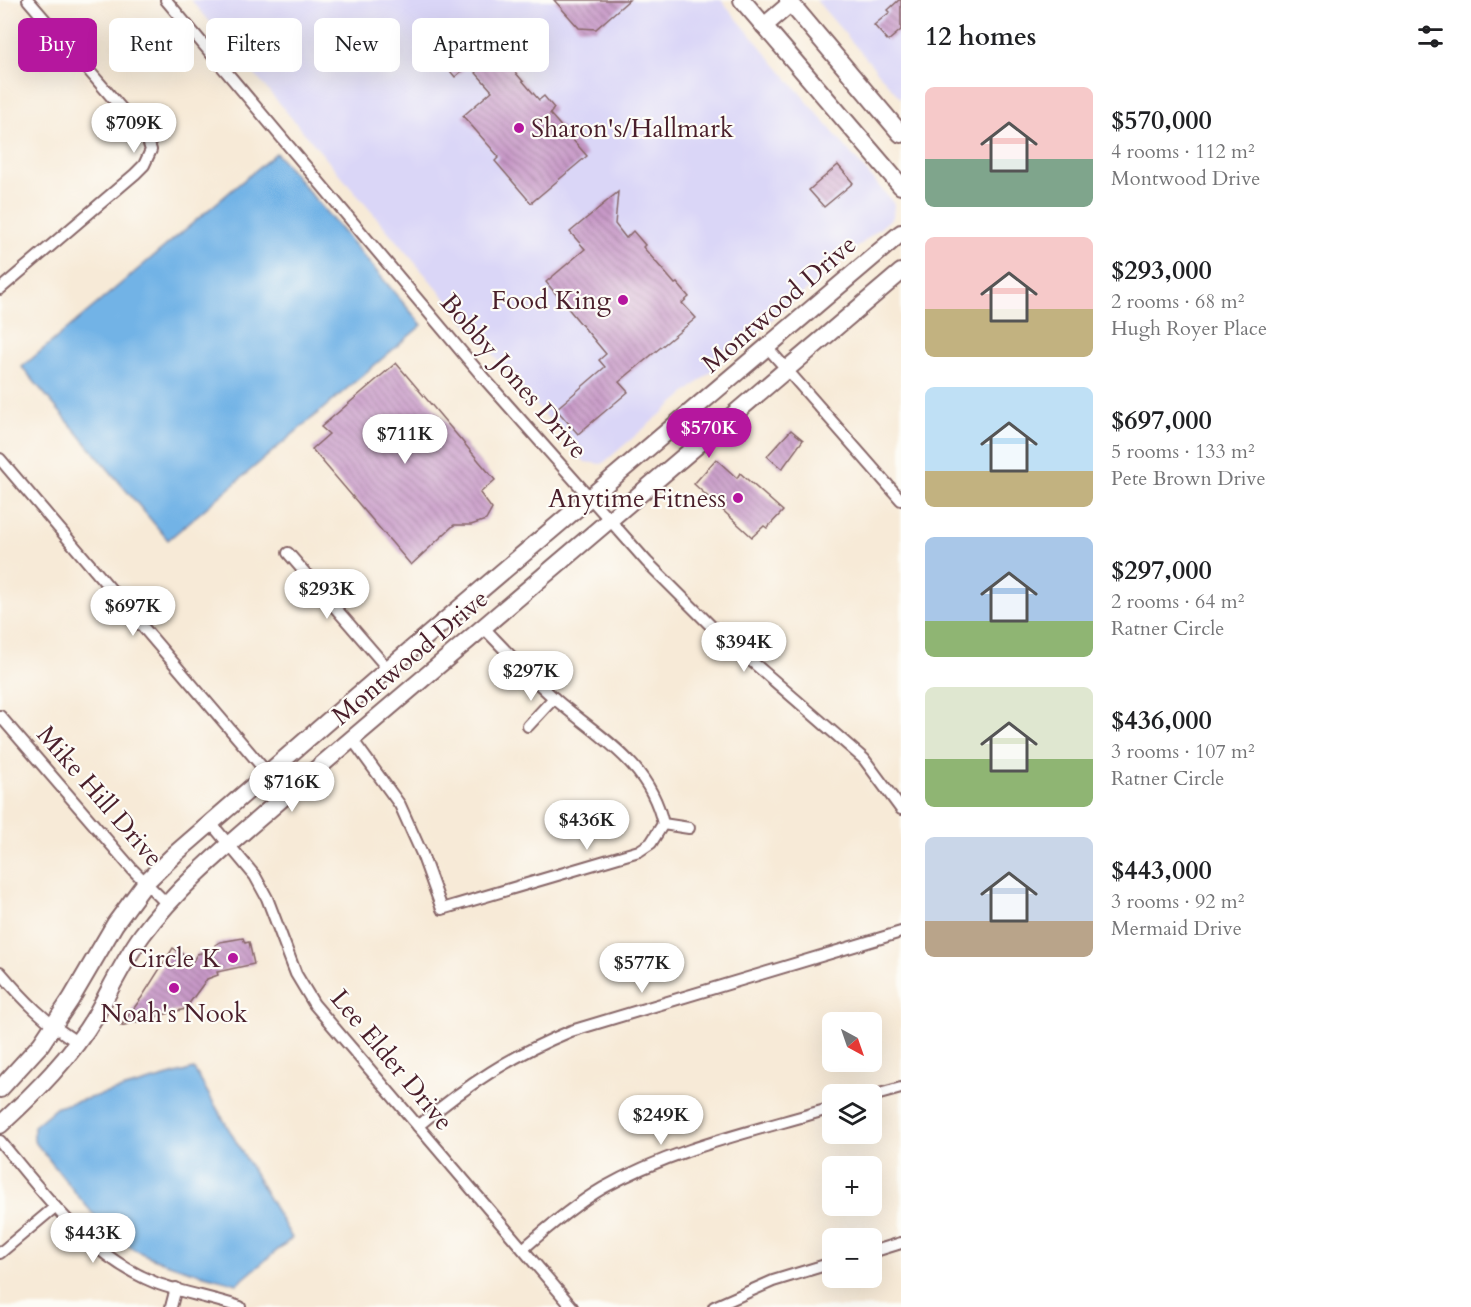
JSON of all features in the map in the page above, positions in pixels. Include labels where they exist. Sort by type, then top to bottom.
[{"type":"main road","points":[[742,0],[901,186]]},
{"type":"main road","points":[[764,26],[790,2],[901,134]]},
{"type":"main road","name":"Montwood Drive","points":[[0,1089],[28,1060],[53,1028],[115,924],[146,882],[210,822],[901,232]]},
{"type":"main road","name":"Montwood Drive","points":[[0,1125],[32,1096],[77,1042],[95,1016],[124,963],[168,904],[229,844],[901,272]]},
{"type":"street","points":[[0,289],[135,174],[144,165],[151,150],[147,138],[28,0]]},
{"type":"street","name":"Bobby Jones Drive","points":[[166,0],[482,376],[647,562],[710,626],[864,759],[901,809]]},
{"type":"street","points":[[767,347],[901,500]]},
{"type":"street","points":[[0,459],[286,795]]},
{"type":"street","points":[[288,554],[388,669]]},
{"type":"street","points":[[352,739],[400,805],[442,909],[639,851],[651,843],[663,824],[660,808],[646,779],[615,748],[554,698],[484,628]]},
{"type":"street","points":[[528,726],[554,698]]},
{"type":"street","name":"Mike Hill Drive","points":[[0,716],[133,870],[168,904]]},
{"type":"street","name":"Lee Elder Drive","points":[[210,822],[255,876],[267,898],[296,974],[314,1004],[572,1307]]},
{"type":"street","points":[[663,824],[689,828]]},
{"type":"street","points":[[418,1126],[471,1083],[505,1062],[563,1034],[613,1017],[901,932]]},
{"type":"street","points":[[0,972],[36,1013],[53,1028],[77,1042]]},
{"type":"street","points":[[882,1093],[901,1088]]},
{"type":"street","points":[[523,1249],[567,1212],[602,1189],[629,1175],[692,1150],[822,1111]]},
{"type":"street","points":[[0,1141],[55,1207],[105,1255],[156,1283],[240,1307]]},
{"type":"street","points":[[0,1253],[55,1207]]},
{"type":"street","points":[[882,1249],[901,1243]]},
{"type":"street","points":[[714,1307],[773,1281],[822,1266]]},
{"type":"street","points":[[171,1307],[176,1288]]},
{"type":"shaded area","points":[[191,0],[721,0],[894,204],[893,217],[602,464],[585,462],[252,72],[302,72],[302,18],[206,18]]},
{"type":"shaded area","points":[[816,0],[901,0],[901,99]]},
{"type":"water","points":[[276,153],[422,325],[168,540],[22,367]]},
{"type":"water","points":[[194,1069],[292,1238],[237,1284],[165,1262],[141,1253],[126,1244],[97,1218],[34,1141],[34,1126],[57,1107]]},
{"type":"building","points":[[554,0],[629,0],[596,29],[579,28]]},
{"type":"building","points":[[901,0],[901,30],[888,41],[874,25],[890,12],[888,10]]},
{"type":"building","points":[[451,72],[461,72],[455,77]]},
{"type":"building","points":[[475,72],[515,72],[539,100],[544,96],[554,108],[550,114],[587,156],[531,203],[495,161],[499,157],[463,116],[492,91]]},
{"type":"building","points":[[838,165],[853,183],[824,207],[809,190]]},
{"type":"building","name":"Food King","points":[[618,192],[615,224],[626,238],[633,231],[645,245],[643,247],[689,297],[682,303],[696,318],[619,382],[628,392],[578,434],[556,409],[605,367],[599,360],[606,354],[546,282],[585,249],[570,232]]},
{"type":"building","points":[[396,363],[495,480],[480,493],[492,509],[486,520],[471,525],[454,525],[411,565],[312,449],[329,434],[321,427]]},
{"type":"building","points":[[791,430],[803,440],[782,469],[767,456]]},
{"type":"building","name":"Anytime Fitness","points":[[716,459],[737,478],[740,473],[783,511],[767,528],[764,526],[752,537],[694,484]]},
{"type":"building","name":"Noah's Nook","points":[[243,938],[245,943],[249,942],[254,964],[217,972],[218,975],[207,979],[185,1009],[121,1026],[173,948],[193,961],[197,954],[217,950],[215,945],[220,942]]},
{"type":"place","name":"Sharon's/Hallmark","points":[[519,128]]},
{"type":"place","name":"Food King","points":[[623,300]]},
{"type":"place","name":"Anytime Fitness","points":[[738,498]]},
{"type":"place","name":"Circle K","points":[[233,958]]},
{"type":"place","name":"Noah's Nook","points":[[174,988]]}]
